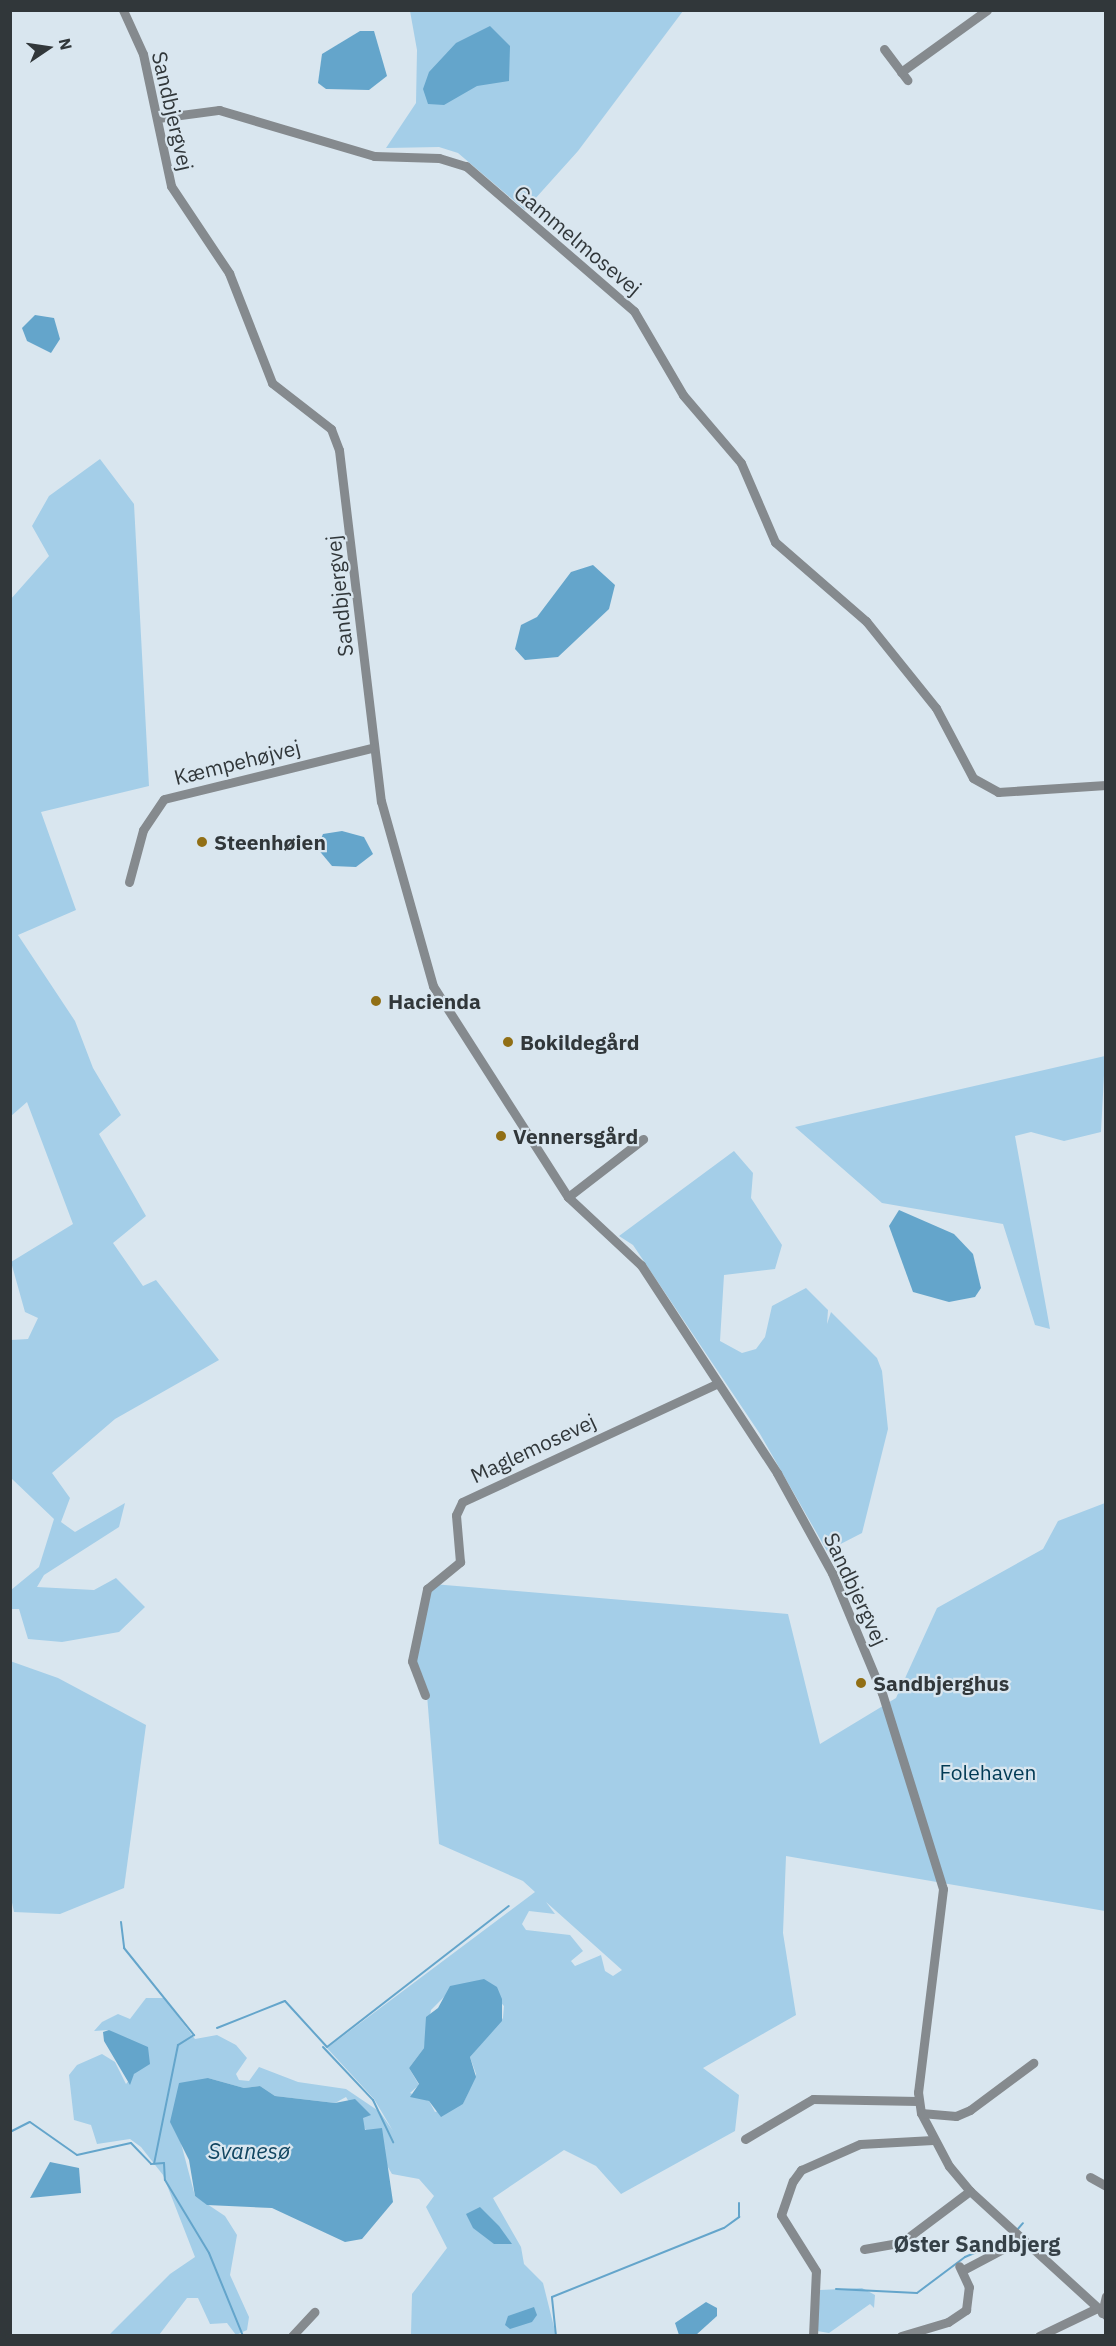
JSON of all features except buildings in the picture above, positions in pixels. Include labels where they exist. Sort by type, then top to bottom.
[{"type":"street","name":"Sandbjergvej","points":[[123,10],[143,54],[171,186],[229,273],[272,383],[324,423],[336,440],[347,491],[372,748],[396,863],[433,986],[568,1197],[640,1266],[718,1383],[777,1473],[856,1624],[940,1873],[943,1907],[918,2102],[921,2114],[933,2139],[970,2191],[1020,2240],[1101,2312]]},
{"type":"street","points":[[884,49],[904,76],[987,10]]},
{"type":"street","name":"Gammelmosevej","points":[[158,118],[219,110],[374,156],[439,158],[466,166],[634,311],[682,395],[741,463],[775,542],[866,621],[936,708],[973,778],[998,792],[1106,785]]},
{"type":"street","name":"Kæmpehøjvej","points":[[129,882],[144,830],[164,799],[372,748]]},
{"type":"street","points":[[568,1197],[644,1139]]},
{"type":"street","name":"Maglemosevej","points":[[425,1695],[412,1660],[427,1589],[460,1562],[456,1515],[462,1502],[718,1383]]},
{"type":"street","points":[[921,2114],[956,2116],[970,2110],[1033,2063]]},
{"type":"street","points":[[745,2139],[813,2099],[918,2102]]},
{"type":"street","points":[[813,2336],[816,2271],[781,2215],[793,2181],[801,2170],[860,2144],[933,2139]]},
{"type":"street","points":[[1090,2177],[1106,2186]]},
{"type":"street","points":[[864,2249],[902,2242],[970,2191]]},
{"type":"street","points":[[901,2336],[961,2315],[970,2297],[961,2268],[1020,2240]]},
{"type":"street","points":[[1039,2336],[1101,2312],[1106,2295]]},
{"type":"street","points":[[292,2336],[314,2312]]},
{"type":"green space","points":[[410,11],[683,11],[578,151],[525,210],[458,153],[439,147],[386,148],[416,103],[417,50]]},
{"type":"green space","points":[[100,459],[134,504],[149,786],[41,812],[76,910],[18,935],[75,1021],[93,1068],[121,1115],[99,1134],[146,1216],[113,1243],[143,1286],[156,1280],[219,1360],[115,1419],[52,1473],[70,1498],[61,1522],[75,1532],[125,1503],[119,1527],[44,1575],[37,1587],[94,1590],[116,1578],[145,1607],[119,1632],[62,1642],[28,1639],[19,1609],[11,1609],[11,1590],[39,1567],[54,1519],[11,1478],[11,1340],[28,1339],[38,1318],[25,1312],[11,1262],[73,1224],[27,1102],[11,1116],[10,600],[49,556],[32,526],[49,496]]},
{"type":"green space","points":[[1105,1056],[1101,1132],[1064,1141],[1031,1132],[1015,1136],[1050,1329],[1035,1325],[1003,1224],[882,1203],[795,1127]]},
{"type":"green space","points":[[734,1151],[753,1173],[751,1198],[782,1245],[775,1269],[724,1275],[720,1341],[742,1353],[756,1349],[765,1337],[772,1306],[806,1288],[828,1310],[827,1324],[831,1312],[877,1358],[882,1371],[888,1429],[862,1533],[827,1551],[760,1434],[633,1245],[619,1236]]},
{"type":"green space","name":"Folehaven","points":[[1105,1503],[1105,1911],[786,1856],[783,1933],[796,2015],[703,2068],[739,2095],[735,2131],[621,2194],[596,2166],[564,2150],[493,2198],[521,2247],[524,2264],[543,2283],[556,2335],[411,2335],[412,2294],[447,2248],[426,2207],[434,2196],[419,2179],[392,2174],[346,2097],[335,2103],[275,2096],[260,2086],[244,2088],[208,2078],[178,2132],[195,2196],[225,2216],[237,2235],[230,2275],[249,2317],[247,2330],[236,2335],[227,2323],[210,2324],[198,2298],[187,2298],[159,2335],[109,2335],[170,2274],[195,2257],[163,2175],[141,2147],[130,2139],[97,2144],[91,2125],[74,2120],[69,2075],[77,2065],[102,2054],[115,2062],[126,2084],[146,2059],[138,2046],[109,2030],[94,2031],[102,2022],[118,2014],[130,2019],[146,1998],[164,1998],[195,2039],[217,2035],[236,2045],[247,2058],[236,2074],[239,2080],[249,2081],[259,2067],[298,2082],[346,2089],[380,2112],[393,2131],[374,2099],[327,2048],[535,1892],[523,1881],[439,1844],[427,1695],[415,1661],[433,1584],[788,1614],[820,1744],[896,1698],[937,1608],[1043,1549],[1058,1521]],"holes":[[[546,1902],[622,1970],[613,1976],[605,1971],[601,1955],[575,1966],[571,1961],[583,1951],[570,1935],[526,1930],[522,1924],[529,1911],[555,1914]],[[480,1980],[504,2006],[503,2018],[470,2057],[476,2074],[463,2104],[435,2112],[429,2101],[410,2093],[419,2085],[409,2068],[424,2048],[431,2010],[449,1992]]]},
{"type":"green space","points":[[10,1661],[58,1678],[146,1725],[124,1888],[60,1914],[14,1912],[11,1898]]},
{"type":"green space","points":[[862,2288],[875,2295],[874,2308],[870,2304],[829,2333],[817,2331],[820,2290]]},
{"type":"water","points":[[490,26],[510,46],[509,81],[477,86],[444,105],[428,104],[423,89],[429,72],[456,43]]},
{"type":"water","points":[[360,31],[374,31],[387,76],[369,90],[326,89],[318,83],[322,54]]},
{"type":"water","points":[[35,315],[54,318],[60,339],[51,353],[27,341],[22,328]]},
{"type":"water","points":[[593,565],[615,585],[609,609],[558,657],[525,660],[515,649],[521,625],[537,617],[571,572]]},
{"type":"water","points":[[342,831],[364,837],[373,854],[356,867],[332,866],[317,848],[323,834]]},
{"type":"water","points":[[899,1210],[954,1234],[973,1254],[981,1288],[975,1297],[949,1302],[913,1292],[889,1226]]},
{"type":"water","points":[[484,1979],[497,1987],[502,1999],[502,2021],[470,2057],[476,2077],[463,2104],[441,2117],[429,2101],[410,2097],[419,2084],[409,2068],[424,2048],[426,2017],[438,2008],[450,1986]]},
{"type":"water","points":[[109,2030],[148,2047],[150,2064],[134,2074],[130,2085],[104,2041],[103,2032]]},
{"type":"water","name":"Svanesø","points":[[208,2078],[244,2088],[260,2086],[275,2096],[335,2103],[355,2099],[371,2115],[363,2118],[365,2130],[382,2128],[393,2202],[362,2239],[345,2242],[272,2208],[207,2205],[195,2196],[189,2160],[170,2122],[179,2083]]},
{"type":"water","points":[[50,2162],[79,2168],[81,2193],[30,2198]]},
{"type":"water","points":[[480,2207],[499,2226],[512,2244],[494,2244],[473,2228],[466,2214]]},
{"type":"water","points":[[706,2302],[717,2308],[717,2316],[696,2335],[679,2335],[675,2323]]},
{"type":"water","points":[[534,2307],[537,2315],[532,2322],[510,2329],[505,2325],[508,2316]]},
{"type":"waterway","points":[[217,2028],[285,2001],[327,2047],[509,1906]]},
{"type":"waterway","points":[[121,1922],[124,1948],[194,2035],[178,2045],[154,2164]]},
{"type":"waterway","points":[[323,2047],[373,2100],[393,2142]]},
{"type":"waterway","points":[[10,2132],[30,2122],[77,2155],[131,2143],[151,2164],[164,2163],[165,2180],[209,2253],[243,2336]]},
{"type":"waterway","points":[[556,2336],[552,2297],[724,2228],[739,2217],[739,2203]]},
{"type":"waterway","points":[[1017,2230],[1023,2223]]},
{"type":"waterway","points":[[836,2289],[917,2293],[965,2257],[1012,2237]]},
{"type":"place","name":"Steenhøien","points":[[202,842]]},
{"type":"place","name":"Hacienda","points":[[376,1001]]},
{"type":"place","name":"Bokildegård","points":[[508,1042]]},
{"type":"place","name":"Vennersgård","points":[[501,1136]]},
{"type":"place","name":"Sandbjerghus","points":[[861,1683]]},
{"type":"district","name":"Øster Sandbjerg","points":[[977,2244]]}]
